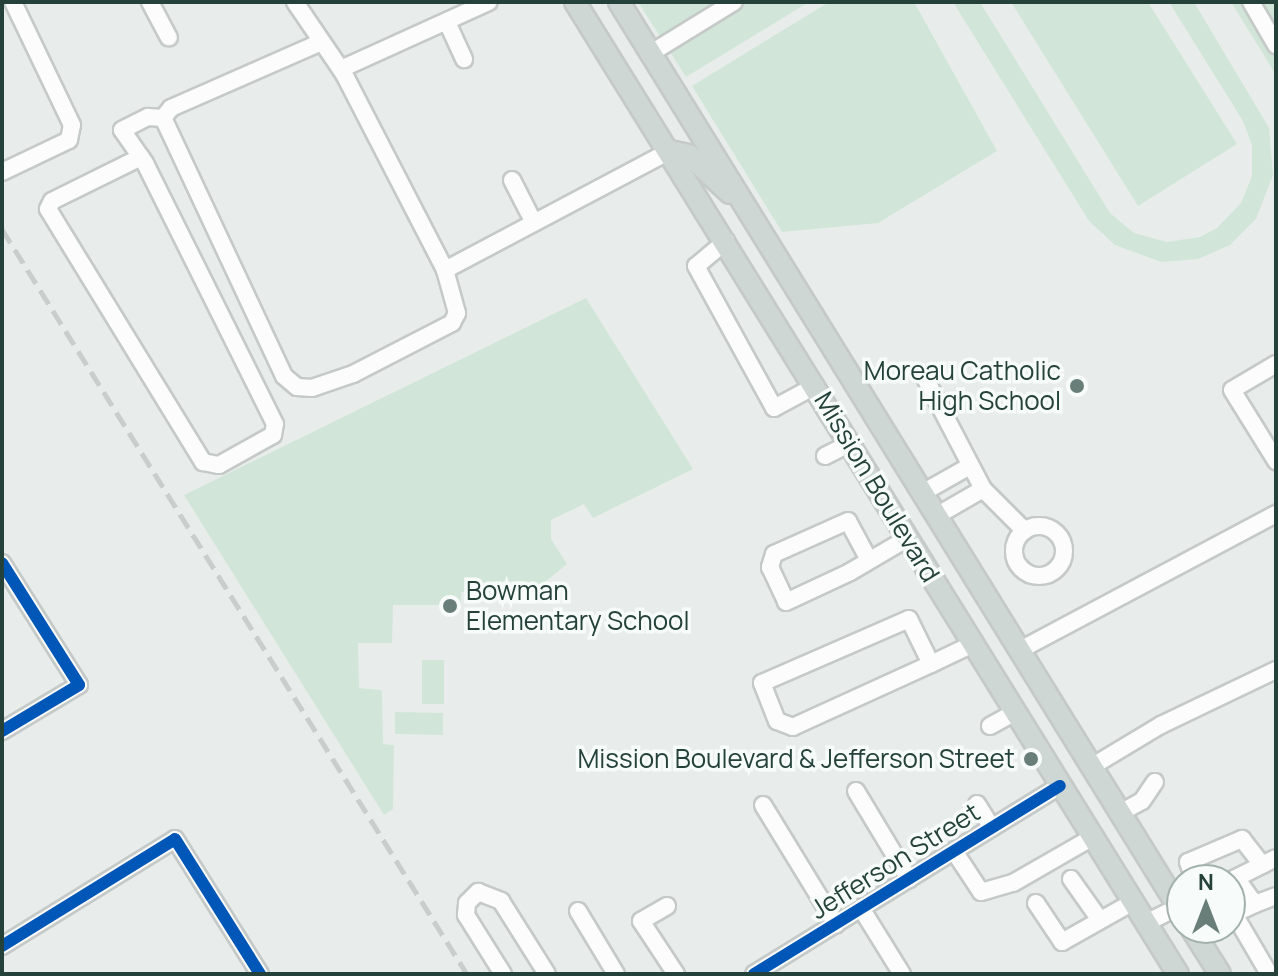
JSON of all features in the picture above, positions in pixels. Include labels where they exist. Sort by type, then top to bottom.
[{"type":"main road","name":"Mission Boulevard","points":[[575,2],[1178,974]]},
{"type":"main road","name":"Mission Boulevard","points":[[619,2],[1166,885]]},
{"type":"main road","points":[[670,151],[689,155],[748,208]]},
{"type":"main road","points":[[988,669],[1020,650]]},
{"type":"main road","points":[[1201,944],[1220,974]]},
{"type":"street","points":[[2,172],[69,140],[72,125],[13,2]]},
{"type":"street","points":[[150,2],[169,37]]},
{"type":"street","points":[[163,118],[284,376],[297,387],[312,388],[353,374],[452,323],[457,313],[456,297],[445,270],[341,69],[295,2]]},
{"type":"street","points":[[341,69],[489,2]]},
{"type":"street","points":[[651,53],[734,2]]},
{"type":"street","points":[[1251,2],[1276,45]]},
{"type":"street","points":[[447,22],[464,59]]},
{"type":"street","points":[[163,118],[171,108],[321,42]]},
{"type":"street","points":[[141,157],[52,201],[48,209],[203,462],[219,465],[273,435],[275,424],[141,157],[124,126],[148,117],[163,118]]},
{"type":"street","points":[[445,270],[670,151]]},
{"type":"street","points":[[512,180],[534,223]]},
{"type":"street","points":[[726,241],[696,266],[774,408],[815,386]]},
{"type":"street","points":[[1272,366],[1232,390],[1276,461]]},
{"type":"street","points":[[924,376],[983,489],[1025,531]]},
{"type":"street","points":[[825,456],[850,443]]},
{"type":"street","points":[[924,492],[970,466]]},
{"type":"street","points":[[938,515],[983,489]]},
{"type":"street","points":[[1020,650],[1276,514]]},
{"type":"street","points":[[869,560],[848,521],[774,554],[770,567],[786,602],[869,560],[908,538]]},
{"type":"street","points":[[2,563],[79,685],[2,731]]},
{"type":"street","points":[[931,664],[909,619],[762,683],[777,721],[793,727],[931,664],[973,644]]},
{"type":"street","points":[[1091,767],[1173,719],[1276,670]]},
{"type":"street","points":[[990,726],[1015,712]]},
{"type":"street","points":[[1120,813],[1142,801],[1155,782]]},
{"type":"street","name":"Jefferson Street","points":[[754,974],[1060,786]]},
{"type":"street","points":[[856,791],[909,879]]},
{"type":"street","points":[[977,804],[992,828]]},
{"type":"street","points":[[763,805],[836,924]]},
{"type":"street","points":[[954,851],[981,892],[1013,883],[1093,837]]},
{"type":"street","points":[[2,946],[175,839],[260,974]]},
{"type":"street","points":[[1189,864],[1242,839],[1269,861],[1246,872]]},
{"type":"street","points":[[1071,879],[1100,920]]},
{"type":"street","points":[[503,974],[466,915],[467,903],[478,892],[501,901],[547,974]]},
{"type":"street","points":[[1246,894],[1255,904]]},
{"type":"street","points":[[1269,974],[1234,914],[1276,896]]},
{"type":"street","points":[[1036,903],[1062,942],[1133,902]]},
{"type":"street","points":[[667,906],[641,921],[676,974]]},
{"type":"street","points":[[861,908],[902,974]]},
{"type":"street","points":[[578,911],[616,974]]},
{"type":"street","points":[[1146,923],[1166,914]]},
{"type":"green space","points":[[638,2],[809,2],[686,77]]},
{"type":"green space","points":[[829,2],[914,2],[997,151],[878,223],[782,232],[692,86]]},
{"type":"green space","points":[[953,2],[980,2],[1110,213],[1134,233],[1167,242],[1200,237],[1217,228],[1241,203],[1252,176],[1252,145],[1243,121],[1169,2],[1194,2],[1269,128],[1273,175],[1256,219],[1230,245],[1198,259],[1161,262],[1115,245],[1089,221]]},
{"type":"green space","points":[[1011,2],[1148,2],[1237,144],[1138,206]]},
{"type":"green space","points":[[1231,2],[1276,2],[1276,75]]},
{"type":"green space","points":[[586,298],[693,469],[593,518],[584,504],[551,520],[551,539],[567,564],[534,591],[461,592],[461,605],[393,605],[392,643],[358,643],[359,688],[382,690],[383,744],[394,745],[393,809],[384,815],[184,495]]},
{"type":"green space","points":[[422,660],[444,660],[444,704],[422,704]]},
{"type":"green space","points":[[395,712],[443,713],[443,735],[395,734]]},
{"type":"railway","points":[[2,229],[467,974]]},
{"type":"cycle path","points":[[2,563],[79,685],[2,731]]},
{"type":"cycle path","points":[[754,974],[1060,786]]},
{"type":"cycle path","points":[[2,946],[175,839],[260,974]]},
{"type":"place","name":"Moreau Catholic High School","points":[[1077,386]]},
{"type":"place","name":"Bowman Elementary School","points":[[450,606]]},
{"type":"place","name":"Mission Boulevard & Jefferson Street","points":[[1031,759]]}]
